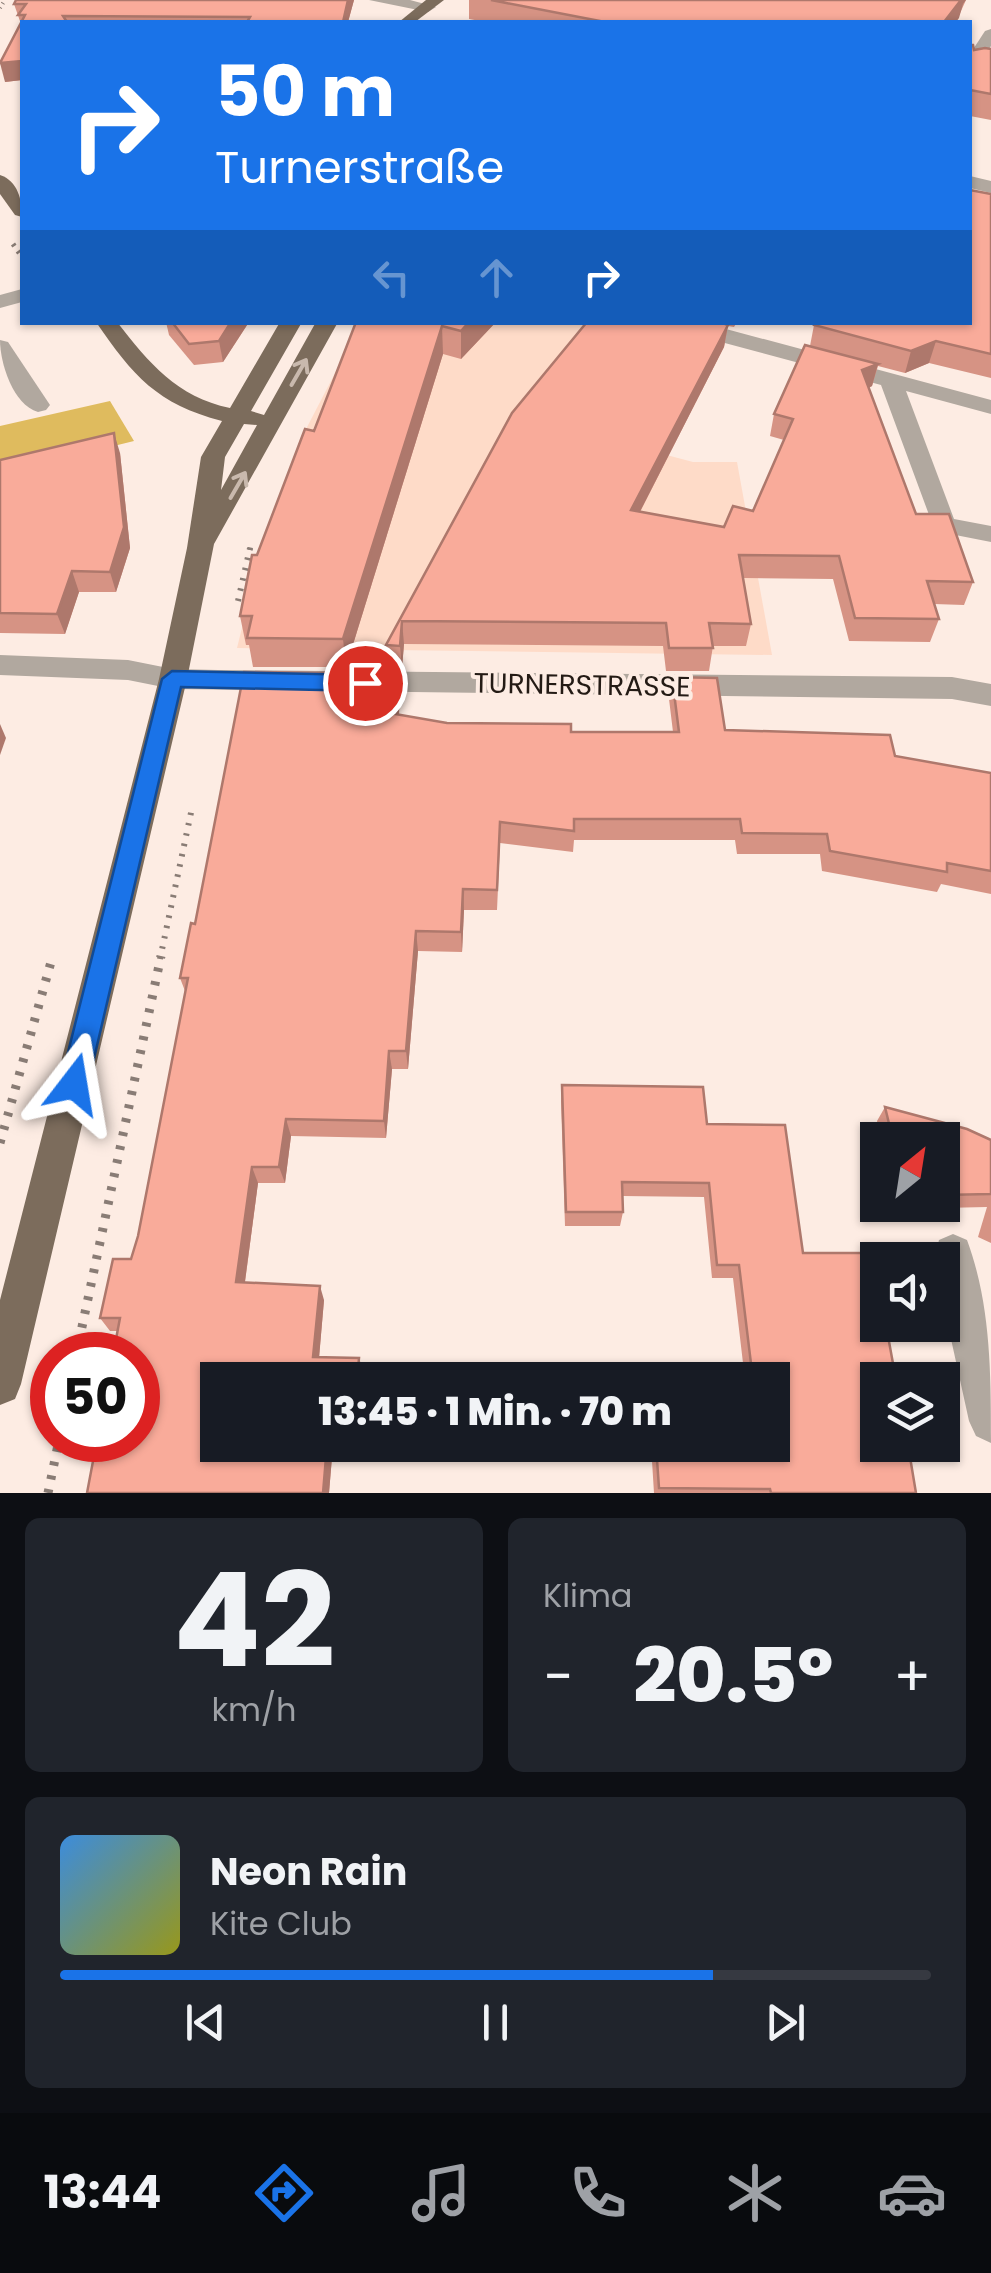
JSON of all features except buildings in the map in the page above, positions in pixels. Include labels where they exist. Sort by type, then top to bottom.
[{"type":"main road","points":[[0,181],[13,207]]},
{"type":"main road","points":[[108,325],[152,384],[204,410],[271,421]]},
{"type":"main road","points":[[0,1384],[172,679],[200,548],[213,456],[289,325]]},
{"type":"main road","points":[[200,548],[325,325]]},
{"type":"street","points":[[377,0],[430,10]]},
{"type":"street","points":[[972,63],[991,34]]},
{"type":"street","points":[[683,325],[991,407]]},
{"type":"street","points":[[0,347],[38,405]]},
{"type":"street","points":[[891,382],[944,526],[991,534]]},
{"type":"street","name":"TURNERSTRASSE","points":[[0,665],[128,670],[172,679],[952,688],[991,695]]},
{"type":"street","points":[[960,1281],[991,1421]]},
{"type":"path","points":[[0,8],[4,0]]},
{"type":"path","points":[[234,618],[254,530]]},
{"type":"path","points":[[81,1332],[195,794]]},
{"type":"path","points":[[48,1493],[54,1462]]},
{"type":"shaded area","points":[[360,325],[639,325],[561,427],[693,462],[737,462],[772,655],[237,648],[266,531],[305,431]]},
{"type":"shaded area","points":[[110,401],[134,441],[0,474],[0,426]]},
{"type":"route","points":[[74,1084],[172,679],[365,683]]}]
